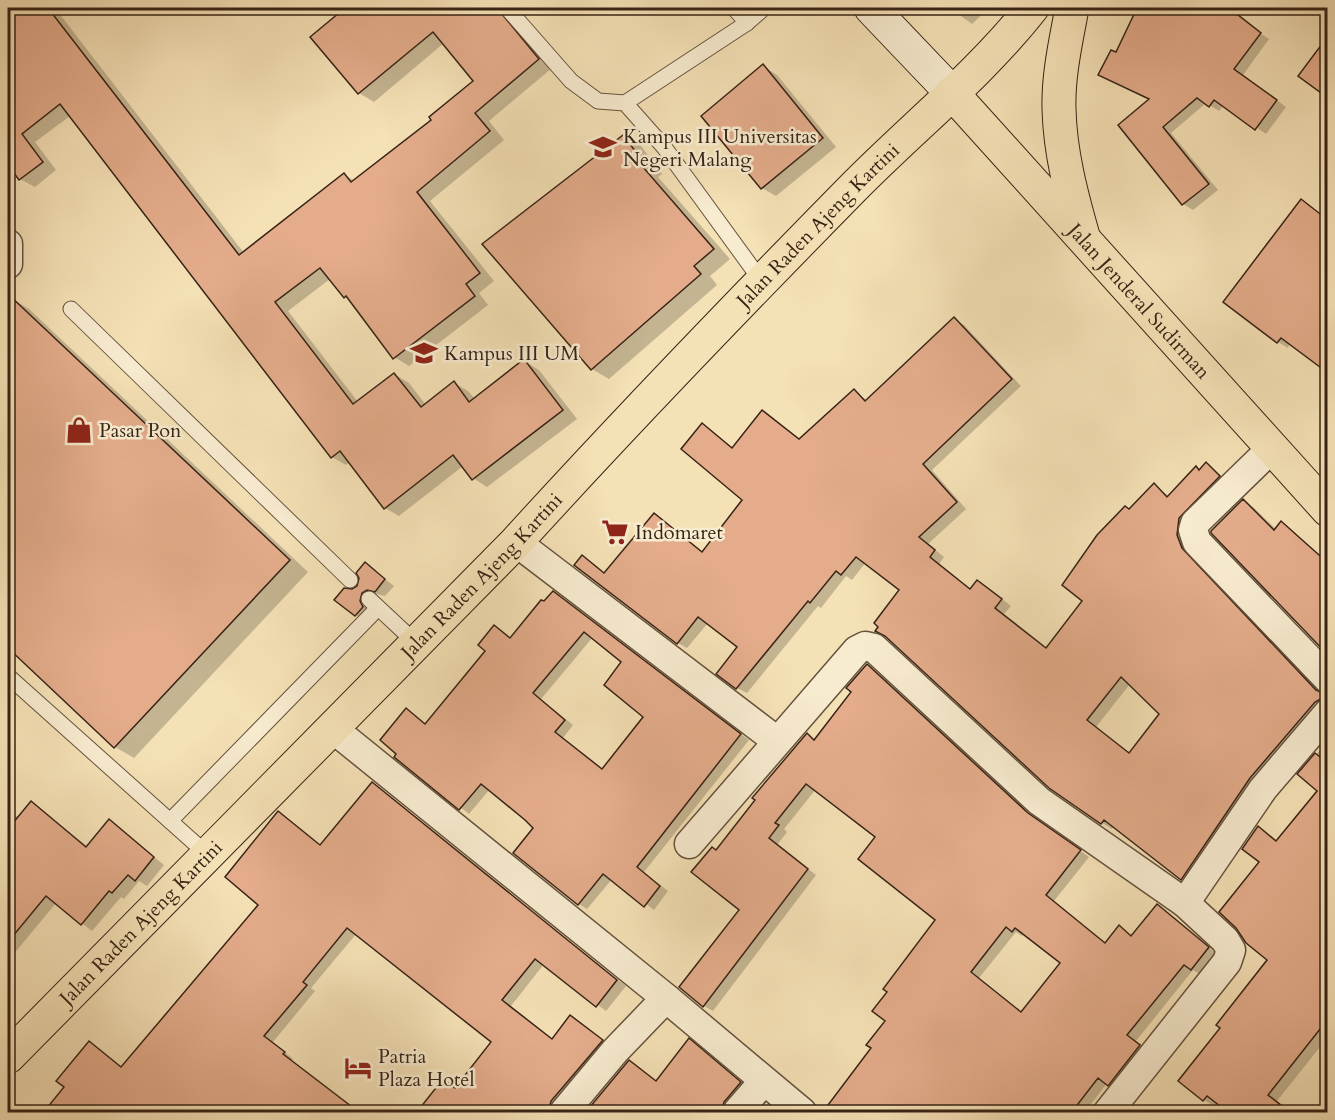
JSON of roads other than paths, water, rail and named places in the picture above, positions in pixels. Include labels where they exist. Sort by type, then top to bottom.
[{"type":"main road","points":[[871,8],[952,93]]},
{"type":"main road","name":"Jalan Raden Ajeng Kartini","points":[[8,1057],[516,542],[592,458],[855,187],[952,93],[1032,8]]},
{"type":"main road","points":[[1072,8],[1061,74],[1059,108],[1070,190],[1086,245]]},
{"type":"main road","name":"Jalan Jenderal Sudirman","points":[[952,93],[1086,245],[1328,510]]},
{"type":"street","points":[[8,244],[8,264]]},
{"type":"street","points":[[1270,449],[1195,523],[1193,530],[1197,542],[1328,679]]},
{"type":"street","points":[[516,542],[777,741]]},
{"type":"street","points":[[689,844],[857,650],[865,646],[874,648],[1039,801],[1185,903],[1225,939],[1231,950],[1227,962],[1108,1113]]},
{"type":"street","points":[[1185,903],[1263,789],[1328,713]]},
{"type":"street","points":[[332,728],[666,998],[802,1113]]},
{"type":"street","points":[[564,1113],[615,1051],[666,998]]},
{"type":"street","points":[[737,1113],[764,1080]]},
{"type":"lane","points":[[507,8],[571,81],[597,101],[625,103],[747,23],[764,8]]},
{"type":"lane","points":[[734,8],[747,23]]},
{"type":"lane","points":[[625,103],[664,147],[763,283]]},
{"type":"lane","points":[[70,309],[350,580]]},
{"type":"lane","points":[[170,821],[374,603],[416,643]]},
{"type":"lane","points":[[8,676],[208,855]]},
{"type":"place","name":"Kampus III Universitas Negeri Malang","points":[[603,147]]},
{"type":"place","name":"Kampus III UM","points":[[424,353]]},
{"type":"place","name":"Pasar Pon","points":[[79,430]]},
{"type":"place","name":"Indomaret","points":[[615,532]]},
{"type":"place","name":"Patria Plaza Hotel","points":[[358,1068]]}]
